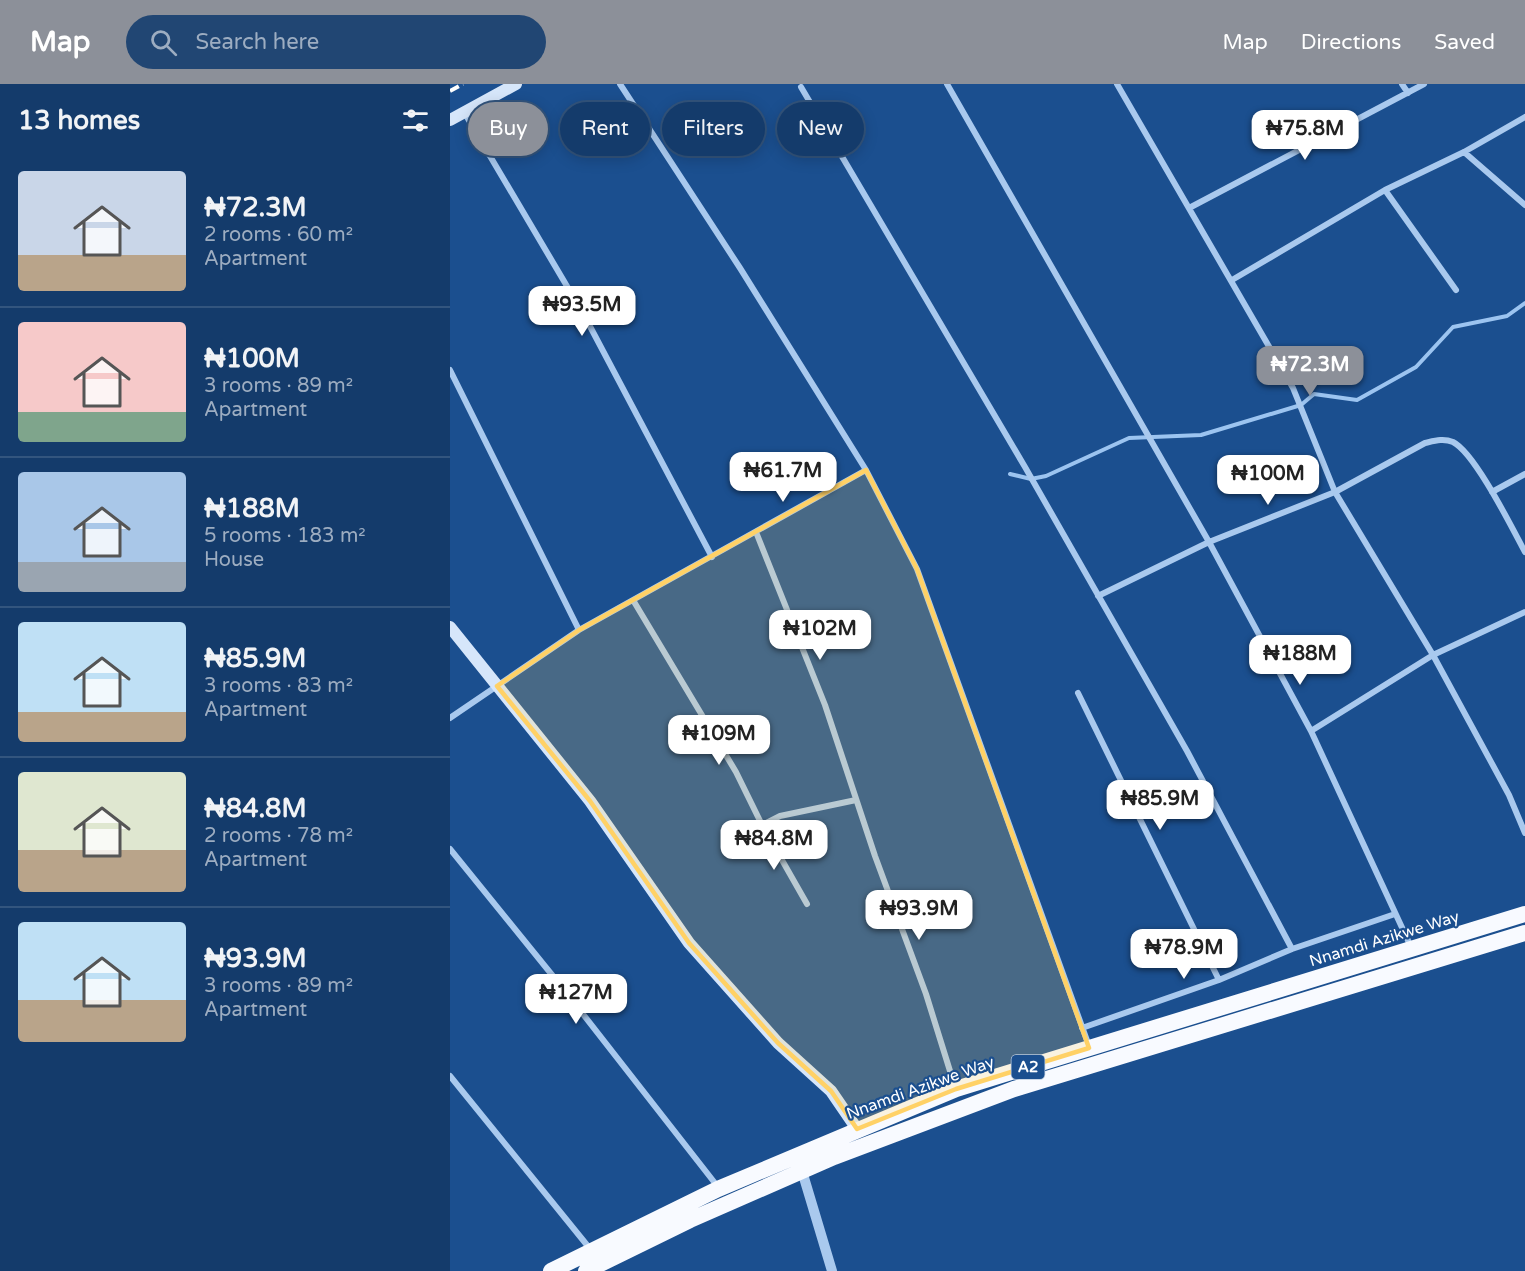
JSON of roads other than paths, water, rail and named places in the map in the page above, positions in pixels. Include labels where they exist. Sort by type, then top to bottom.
[{"type":"highway","name":"Nnamdi Azikwe Way","points":[[551,1271],[718,1189],[956,1089],[1525,914]]},
{"type":"highway","name":"Nnamdi Azikwe Way","points":[[586,1271],[690,1220],[894,1132],[1014,1089],[1525,933]]},
{"type":"main road","points":[[450,120],[516,84]]},
{"type":"main road","points":[[450,627],[590,801],[689,943],[778,1042],[831,1091],[857,1129]]},
{"type":"street","points":[[620,84],[740,268],[866,470],[917,569],[1089,1048]]},
{"type":"street","points":[[947,84],[1209,542],[1311,731],[1411,948]]},
{"type":"street","points":[[1402,84],[1408,93]]},
{"type":"street","points":[[1191,207],[1424,84]]},
{"type":"street","points":[[802,85],[1187,752],[1292,950]]},
{"type":"street","points":[[1121,85],[1293,388],[1335,492],[1433,655],[1509,795],[1525,833]]},
{"type":"street","points":[[464,112],[584,315],[712,556]]},
{"type":"street","points":[[1232,280],[1385,190],[1464,152],[1525,117]]},
{"type":"street","points":[[1464,152],[1525,205]]},
{"type":"street","points":[[1385,190],[1456,290]]},
{"type":"street","points":[[450,370],[579,630]]},
{"type":"street","points":[[1098,596],[1209,542],[1335,492],[1425,443],[1440,439],[1452,442],[1461,449],[1492,492],[1525,552]]},
{"type":"street","points":[[450,718],[579,630],[866,470]]},
{"type":"street","points":[[1492,492],[1525,474]]},
{"type":"street","points":[[756,532],[825,705],[856,800],[926,994],[956,1089]]},
{"type":"street","points":[[633,600],[736,772],[762,825],[807,904]]},
{"type":"street","points":[[1311,731],[1433,655],[1525,612]]},
{"type":"street","points":[[1078,693],[1219,980]]},
{"type":"street","points":[[762,825],[780,816],[856,800]]},
{"type":"street","points":[[450,849],[561,986],[718,1189]]},
{"type":"street","points":[[1082,1028],[1395,914]]},
{"type":"street","points":[[450,1076],[592,1250]]},
{"type":"street","points":[[802,1171],[832,1271]]},
{"type":"waterway","points":[[1010,474],[1031,479],[1046,476],[1129,438],[1201,435],[1301,405],[1314,394],[1357,400],[1416,367],[1453,327],[1507,316],[1525,303]]},
{"type":"railway","points":[[450,91],[463,84]]}]
